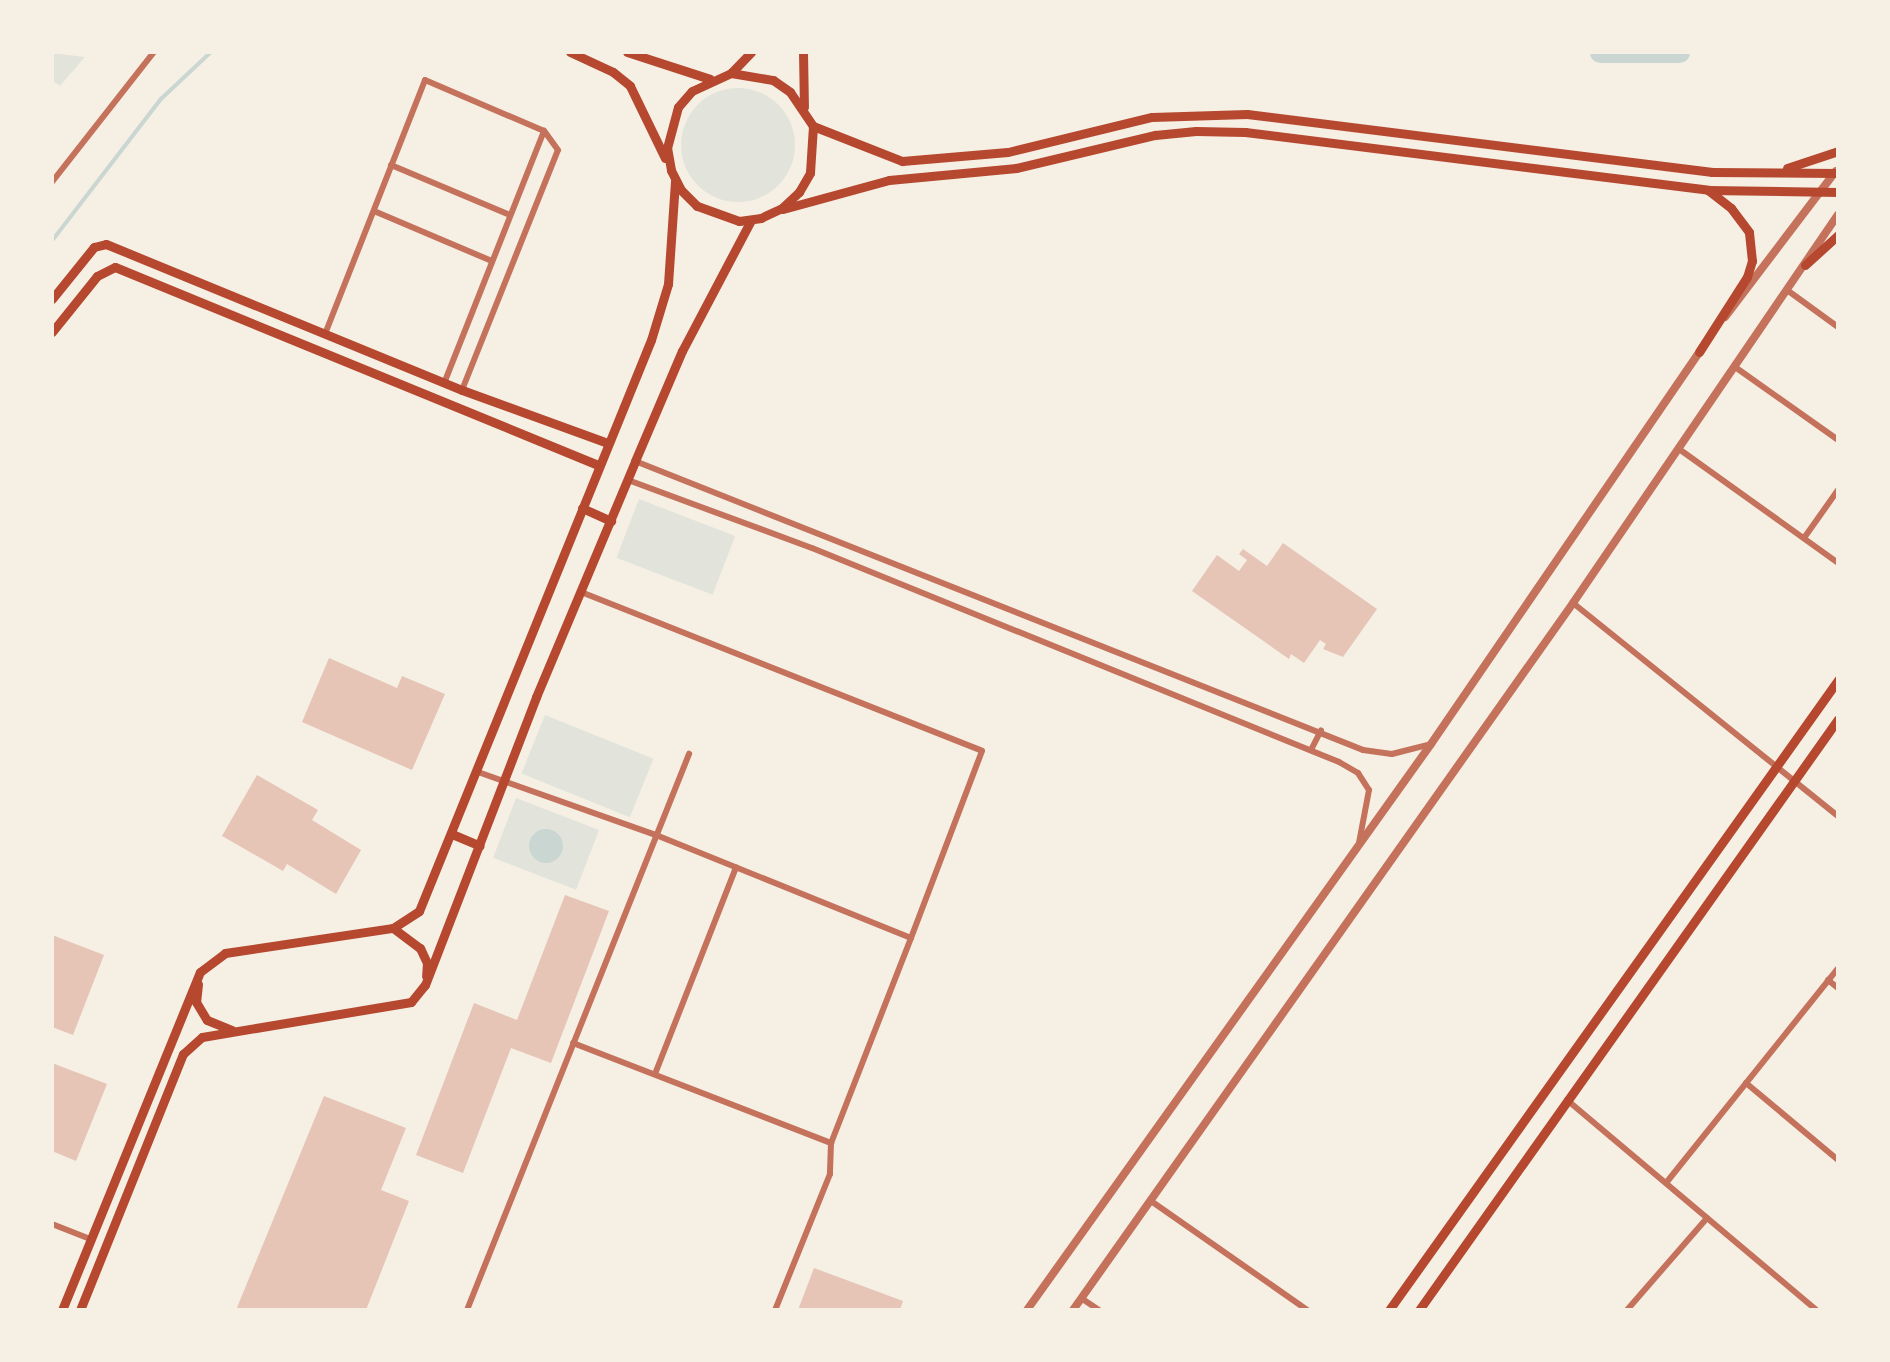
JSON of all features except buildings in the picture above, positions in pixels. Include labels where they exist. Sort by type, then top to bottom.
[{"type":"main road","points":[[570,52],[612,72],[630,86],[675,180],[696,206],[717,217],[751,220],[889,180],[1004,170],[1155,135],[1196,131],[1245,132],[1707,190],[1838,192]]},
{"type":"main road","points":[[627,52],[710,79]]},
{"type":"main road","points":[[731,73],[751,52]]},
{"type":"main road","points":[[802,56],[804,108]]},
{"type":"main road","points":[[671,170],[669,127],[678,107],[710,79],[731,73],[773,80],[804,108],[813,126],[810,173],[799,192],[771,213]]},
{"type":"main road","points":[[813,126],[902,161],[1008,152],[1152,117],[1247,114],[1749,174],[1837,171]]},
{"type":"main road","points":[[1749,174],[1794,167],[1838,150]]},
{"type":"main road","points":[[62,1310],[200,972],[225,953],[393,928],[419,911],[478,772],[598,465],[651,340],[668,284],[675,180]]},
{"type":"main road","points":[[1699,352],[1747,277],[1752,261],[1749,232],[1731,208],[1707,190]]},
{"type":"main road","points":[[80,1310],[183,1054],[202,1037],[411,1002],[425,985],[504,780],[635,461],[682,351],[751,220]]},
{"type":"main road","points":[[1805,265],[1838,235]]},
{"type":"main road","points":[[52,299],[94,247],[106,244],[444,383],[608,443]]},
{"type":"main road","points":[[52,332],[97,276],[116,267],[598,465]]},
{"type":"main road","points":[[582,508],[611,520]]},
{"type":"main road","points":[[1389,1310],[1838,680]]},
{"type":"main road","points":[[1419,1310],[1838,719]]},
{"type":"main road","points":[[452,834],[480,846]]},
{"type":"main road","points":[[393,928],[420,948],[427,963],[425,985]]},
{"type":"main road","points":[[200,972],[196,1002],[207,1020],[234,1031]]},
{"type":"street","points":[[52,182],[153,52]]},
{"type":"street","points":[[325,334],[425,80],[544,131],[558,150],[462,390]]},
{"type":"street","points":[[444,383],[544,131]]},
{"type":"street","points":[[391,165],[510,215]]},
{"type":"street","points":[[1027,1310],[1431,744],[1699,352],[1837,171]]},
{"type":"street","points":[[374,211],[492,261]]},
{"type":"street","points":[[1073,1310],[1573,603],[1838,215]]},
{"type":"street","points":[[1787,290],[1838,327]]},
{"type":"street","points":[[1735,367],[1838,440]]},
{"type":"street","points":[[1679,449],[1838,563]]},
{"type":"street","points":[[635,461],[1378,754],[1431,744]]},
{"type":"street","points":[[628,480],[812,548],[1311,750],[1358,773],[1369,790],[1358,845]]},
{"type":"street","points":[[1804,538],[1838,490]]},
{"type":"street","points":[[581,592],[982,751],[831,1143],[831,1174],[775,1310]]},
{"type":"street","points":[[1573,603],[1838,816]]},
{"type":"street","points":[[1311,750],[1321,730]]},
{"type":"street","points":[[467,1310],[689,754]]},
{"type":"street","points":[[478,772],[656,835],[911,938]]},
{"type":"street","points":[[655,1074],[736,867]]},
{"type":"street","points":[[1666,1183],[1838,968]]},
{"type":"street","points":[[1828,980],[1838,988]]},
{"type":"street","points":[[573,1043],[831,1143]]},
{"type":"street","points":[[1746,1083],[1838,1160]]},
{"type":"street","points":[[1567,1100],[1816,1310]]},
{"type":"street","points":[[1151,1201],[1307,1310]]},
{"type":"street","points":[[1627,1310],[1707,1218]]},
{"type":"street","points":[[52,1224],[90,1239]]},
{"type":"street","points":[[1081,1298],[1099,1310]]},
{"type":"shaded area","points":[[52,53],[85,57],[60,86],[53,81]]},
{"type":"shaded area","points":[[738,88],[760,92],[779,104],[791,123],[795,145],[791,167],[779,186],[760,198],[738,202],[716,198],[697,186],[685,167],[681,145],[685,123],[697,104],[716,92]]},
{"type":"shaded area","points":[[639,499],[735,536],[713,595],[616,558]]},
{"type":"shaded area","points":[[545,715],[653,759],[630,817],[521,773]]},
{"type":"shaded area","points":[[516,798],[599,830],[576,890],[493,858]]},
{"type":"shaded area","points":[[546,829],[558,834],[563,846],[558,858],[546,863],[534,858],[529,846],[534,834]]},
{"type":"waterway","points":[[52,241],[161,99],[211,52]]},
{"type":"waterway","points":[[1600,52],[1679,52]]}]
